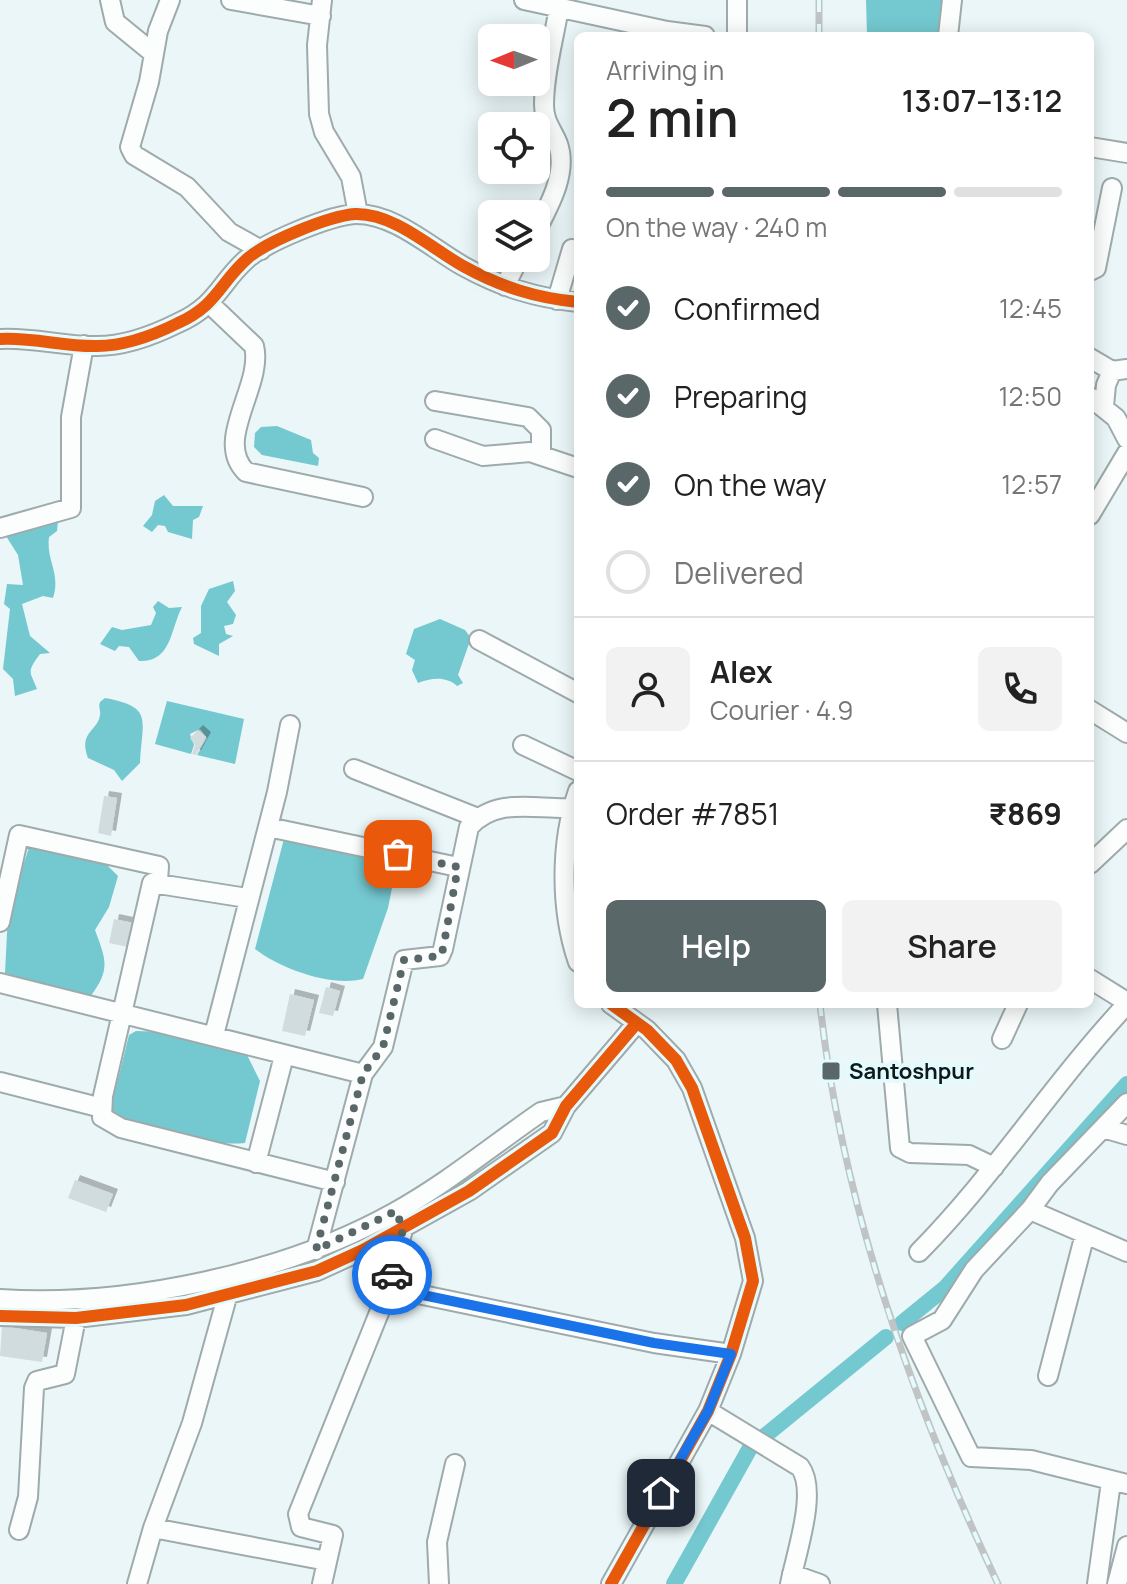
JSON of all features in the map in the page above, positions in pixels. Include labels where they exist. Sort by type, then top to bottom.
[{"type":"street","points":[[110,0],[115,22],[153,53]]},
{"type":"street","points":[[170,0],[130,141],[131,152],[187,187],[229,232],[261,250]]},
{"type":"street","points":[[231,0],[321,8],[319,114],[324,132],[351,177],[358,214]]},
{"type":"street","points":[[524,0],[675,32]]},
{"type":"street","points":[[737,0],[737,32]]},
{"type":"street","points":[[948,32],[952,0]]},
{"type":"street","points":[[550,202],[561,159],[554,134],[546,123],[544,100],[559,7]]},
{"type":"street","points":[[1094,148],[1127,153]]},
{"type":"street","points":[[1094,269],[1103,246],[1112,188]]},
{"type":"street","points":[[0,339],[84,345],[129,341],[156,332],[210,304],[249,257],[341,216],[358,214],[407,232],[464,267],[531,297],[574,302]]},
{"type":"street","points":[[557,300],[572,249]]},
{"type":"street","points":[[505,286],[512,272]]},
{"type":"street","points":[[210,304],[254,346],[256,353],[256,366],[236,440],[236,461],[246,472],[363,497]]},
{"type":"street","points":[[0,528],[71,508],[71,417],[84,345]]},
{"type":"street","points":[[1094,360],[1120,370],[1097,401],[1127,439]]},
{"type":"street","points":[[435,401],[528,417],[541,430],[541,454]]},
{"type":"street","points":[[435,439],[483,456],[519,451],[541,454],[574,466]]},
{"type":"street","points":[[1094,508],[1127,453]]},
{"type":"street","points":[[479,640],[574,691]]},
{"type":"street","points":[[1094,712],[1127,733]]},
{"type":"street","points":[[214,1035],[247,898],[268,827],[290,725]]},
{"type":"street","points":[[523,745],[574,769]]},
{"type":"street","points":[[354,769],[478,818]]},
{"type":"street","points":[[316,1250],[363,1074],[383,1047],[404,960],[440,956],[443,949],[464,839],[478,818],[506,807],[574,800]]},
{"type":"street","points":[[574,808],[565,884],[567,924],[574,948]]},
{"type":"street","points":[[268,827],[458,867]]},
{"type":"street","points":[[1094,860],[1127,829]]},
{"type":"street","points":[[0,922],[19,835],[159,866],[158,881],[148,892],[102,1117],[121,1128],[335,1182]]},
{"type":"street","points":[[158,881],[247,898]]},
{"type":"street","points":[[919,1252],[958,1213],[1127,1003],[1094,982]]},
{"type":"street","points":[[0,983],[363,1074]]},
{"type":"street","points":[[611,1584],[708,1411],[731,1354],[753,1281],[745,1238],[692,1088],[676,1060],[616,1008]]},
{"type":"street","points":[[887,1008],[900,1148],[910,1153],[969,1155],[994,1167]]},
{"type":"street","points":[[1002,1039],[1016,1008]]},
{"type":"street","points":[[0,1316],[76,1318],[186,1305],[227,1297],[317,1271],[400,1220],[541,1112],[566,1106],[636,1024]]},
{"type":"street","points":[[256,1163],[284,1056]]},
{"type":"street","points":[[0,1082],[102,1108]]},
{"type":"street","points":[[1097,1584],[1119,1483],[1031,1460],[971,1457],[912,1336],[942,1320],[974,1270],[1030,1210],[1050,1183],[1127,1103]]},
{"type":"street","points":[[1103,1128],[1127,1135]]},
{"type":"street","points":[[1030,1210],[1127,1252]]},
{"type":"street","points":[[0,1299],[47,1300],[158,1289],[316,1250],[400,1220]]},
{"type":"street","points":[[322,1584],[333,1535],[301,1527],[298,1514],[389,1288],[400,1220]]},
{"type":"street","points":[[1048,1376],[1085,1234]]},
{"type":"street","points":[[389,1288],[654,1343],[731,1354]]},
{"type":"street","points":[[137,1584],[153,1528],[192,1423],[227,1297]]},
{"type":"street","points":[[19,1530],[28,1497],[34,1388],[37,1381],[65,1374],[76,1318]]},
{"type":"street","points":[[708,1411],[800,1467],[808,1478],[809,1494],[791,1579],[820,1584]]},
{"type":"street","points":[[439,1584],[437,1542],[455,1464]]},
{"type":"street","points":[[153,1528],[327,1561]]},
{"type":"street","points":[[1117,1584],[1127,1546]]},
{"type":"water","points":[[866,0],[959,0],[944,32],[867,32]]},
{"type":"water","points":[[277,426],[311,440],[313,453],[319,458],[318,466],[262,455],[254,447],[255,433],[261,427]]},
{"type":"water","points":[[164,495],[173,506],[203,506],[199,517],[193,520],[192,539],[168,532],[165,526],[158,525],[152,532],[143,526],[152,515],[155,501]]},
{"type":"water","points":[[59,510],[57,531],[49,537],[55,581],[53,598],[43,596],[22,604],[30,636],[50,653],[40,654],[31,669],[37,689],[15,696],[13,679],[3,669],[10,609],[4,604],[7,584],[23,585],[18,555],[6,536],[15,526]]},
{"type":"water","points":[[233,581],[235,591],[227,602],[236,615],[233,624],[224,626],[226,634],[233,636],[219,644],[219,656],[194,644],[193,638],[201,633],[201,606],[209,589]]},
{"type":"water","points":[[158,601],[169,608],[182,607],[168,643],[158,656],[139,661],[129,647],[119,646],[115,651],[100,644],[112,627],[122,630],[151,625],[156,613],[153,607]]},
{"type":"water","points":[[440,619],[465,630],[471,638],[458,675],[463,683],[457,686],[438,679],[418,683],[412,670],[415,660],[406,654],[414,629]]},
{"type":"water","points":[[105,698],[131,706],[142,717],[140,763],[122,781],[114,770],[88,758],[86,749],[87,737],[98,720],[100,702]]},
{"type":"water","points":[[167,701],[244,719],[235,764],[197,755],[207,738],[200,729],[190,734],[194,745],[191,754],[155,744]]},
{"type":"water","points":[[284,839],[323,841],[390,864],[395,873],[388,908],[363,979],[336,980],[307,974],[278,963],[255,949]]},
{"type":"water","points":[[29,847],[103,861],[118,876],[109,907],[95,930],[102,949],[104,971],[90,997],[5,973],[8,914]]},
{"type":"water","points":[[136,1031],[166,1032],[247,1055],[260,1081],[245,1143],[196,1140],[116,1117],[111,1107],[129,1035]]},
{"type":"building","points":[[198,730],[206,737],[196,755],[192,754],[195,745],[190,738]]},
{"type":"building","points":[[104,796],[117,798],[111,836],[98,833]]},
{"type":"building","points":[[114,919],[138,924],[133,948],[109,943]]},
{"type":"building","points":[[326,987],[340,991],[333,1016],[319,1013]]},
{"type":"building","points":[[290,994],[314,1000],[305,1036],[282,1031]]},
{"type":"building","points":[[75,1180],[113,1194],[106,1212],[68,1198]]},
{"type":"building","points":[[2,1326],[47,1333],[42,1362],[0,1356]]},
{"type":"waterway","points":[[902,1323],[945,1288],[1127,1084]]},
{"type":"waterway","points":[[674,1584],[750,1448],[886,1337]]},
{"type":"railway","points":[[819,0],[819,32]]},
{"type":"railway","points":[[821,1008],[845,1154],[885,1301],[937,1445],[998,1584]]},
{"type":"cycle path","points":[[0,339],[97,346],[149,336],[202,309],[257,251],[315,224],[355,214],[370,215],[398,225],[463,266],[505,286],[574,301]]},
{"type":"cycle path","points":[[611,1584],[708,1411],[731,1354],[753,1281],[745,1238],[692,1088],[676,1060],[647,1030],[617,1008]]},
{"type":"cycle path","points":[[0,1316],[76,1318],[186,1305],[317,1271],[363,1250],[469,1191],[552,1133],[566,1106],[636,1024]]},
{"type":"way so far","points":[[392,1275],[403,1229],[396,1211],[316,1250],[363,1074],[383,1047],[404,960],[440,956],[443,949],[458,867],[398,854]]},
{"type":"place","name":"Santoshpur","points":[[831,1071]]},
{"type":"route","points":[[392,1275],[389,1288],[654,1343],[731,1354],[708,1411],[661,1493]]}]
